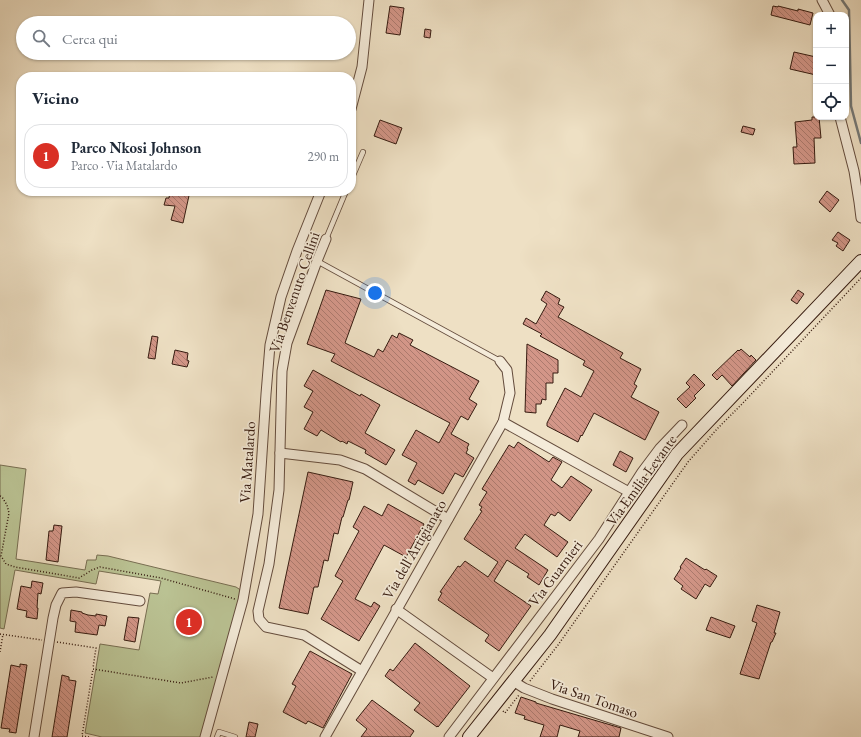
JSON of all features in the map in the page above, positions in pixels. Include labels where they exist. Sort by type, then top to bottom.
[{"type":"main road","name":"Via Emilia Levante","points":[[469,737],[550,635],[677,454],[861,261]]},
{"type":"street","points":[[356,90],[362,67],[370,0]]},
{"type":"street","points":[[822,0],[828,12]]},
{"type":"street","points":[[841,120],[854,171],[861,218]]},
{"type":"street","name":"Via Matalardo","points":[[205,737],[243,600],[258,514],[270,345],[282,297],[297,251],[319,196]]},
{"type":"street","name":"Via Benvenuto Cellini","points":[[326,239],[287,343],[282,371],[279,490],[269,564],[258,611],[259,619],[266,626],[304,635],[362,671]]},
{"type":"street","name":"Via dell'Artigianato","points":[[324,737],[503,422],[510,393],[507,370],[500,361]]},
{"type":"street","points":[[503,422],[629,492]]},
{"type":"street","name":"Via Guarnieri","points":[[449,737],[599,539],[642,472],[660,448],[682,425]]},
{"type":"street","points":[[280,453],[340,460],[365,469],[448,519]]},
{"type":"street","points":[[34,737],[53,618],[56,605],[62,593],[76,592],[140,601]]},
{"type":"street","points":[[396,609],[493,678]]},
{"type":"street","name":"Via San Tomaso","points":[[513,681],[524,688],[552,699],[668,737]]},
{"type":"lane","points":[[356,168],[363,152]]},
{"type":"lane","name":"Via Benvenuto Cellini","points":[[326,239],[344,196]]},
{"type":"lane","points":[[317,261],[500,361]]},
{"type":"lane","points":[[599,539],[612,548]]},
{"type":"lane","points":[[217,737],[219,732],[235,737]]},
{"type":"path","points":[[505,713],[558,645],[688,462],[716,429],[742,404],[861,278]]},
{"type":"path","points":[[0,496],[7,505],[9,513],[1,556],[6,564],[15,567],[79,578],[92,570],[100,568],[161,578],[243,600]]},
{"type":"path","points":[[0,634],[3,634],[0,652]]},
{"type":"path","points":[[88,737],[82,736],[93,669],[181,684],[222,676]]},
{"type":"green space","points":[[0,465],[26,469],[16,559],[85,570],[87,560],[96,560],[97,555],[108,556],[236,587],[242,591],[201,737],[102,737],[85,733],[100,644],[139,650],[150,593],[158,594],[161,581],[99,571],[96,584],[15,570],[4,629],[0,628]]},
{"type":"building","points":[[390,6],[404,8],[400,35],[386,33]]},
{"type":"building","points":[[773,6],[798,11],[798,9],[813,13],[810,25],[771,15]]},
{"type":"building","points":[[425,29],[431,30],[430,38],[424,37]]},
{"type":"building","points":[[794,52],[813,56],[813,74],[790,69]]},
{"type":"building","points":[[812,117],[813,120],[819,120],[821,138],[814,138],[815,163],[794,164],[793,147],[797,147],[795,122],[812,120]]},
{"type":"building","points":[[380,120],[402,128],[396,144],[374,136]]},
{"type":"building","points":[[743,126],[755,129],[753,135],[741,132]]},
{"type":"building","points":[[827,191],[839,200],[830,212],[819,202]]},
{"type":"building","points":[[169,196],[189,196],[183,223],[171,220],[175,206],[164,205],[166,198],[169,198]]},
{"type":"building","points":[[838,232],[850,240],[843,251],[836,246],[838,243],[832,240]]},
{"type":"building","points":[[326,290],[361,299],[345,343],[374,357],[378,349],[383,352],[392,335],[397,338],[399,333],[413,340],[410,345],[479,381],[469,399],[477,404],[468,420],[461,416],[451,434],[469,444],[466,453],[474,458],[463,477],[455,473],[443,494],[418,480],[415,485],[408,481],[417,463],[402,455],[416,430],[439,443],[450,423],[331,361],[335,354],[307,344]]},
{"type":"building","points":[[798,290],[804,294],[797,304],[791,300]]},
{"type":"building","points":[[546,291],[560,299],[558,304],[564,307],[558,317],[623,353],[620,358],[641,369],[634,384],[637,386],[631,397],[659,412],[645,440],[594,413],[578,442],[547,426],[547,423],[565,388],[581,397],[594,371],[583,365],[585,361],[540,336],[542,334],[523,324],[526,318],[536,324],[547,304],[541,300]]},
{"type":"building","points":[[152,336],[158,337],[155,359],[148,358]]},
{"type":"building","points":[[527,344],[558,360],[558,373],[553,373],[553,383],[546,383],[546,400],[542,399],[541,404],[536,404],[536,413],[525,412]]},
{"type":"building","points":[[741,349],[756,360],[732,386],[722,375],[717,380],[712,375],[738,350],[739,351]]},
{"type":"building","points":[[175,350],[188,353],[187,360],[189,361],[187,367],[172,364]]},
{"type":"building","points":[[313,370],[360,396],[361,394],[380,405],[365,433],[395,450],[386,465],[365,453],[366,450],[348,441],[347,444],[342,441],[341,442],[321,430],[317,436],[304,429],[313,412],[304,407],[313,391],[304,386]]},
{"type":"building","points":[[694,374],[705,385],[694,396],[696,398],[686,408],[677,399],[690,387],[686,383]]},
{"type":"building","points":[[518,442],[549,462],[553,457],[562,462],[551,480],[562,488],[571,476],[592,490],[570,521],[558,512],[555,516],[551,514],[544,525],[568,542],[557,557],[525,534],[515,548],[548,570],[539,585],[527,577],[529,574],[507,560],[494,581],[531,606],[499,651],[485,641],[489,635],[438,600],[442,593],[440,592],[458,566],[460,567],[465,561],[488,577],[498,562],[464,539],[482,511],[480,510],[482,507],[479,505],[487,492],[482,489],[509,445],[514,448]]},
{"type":"building","points":[[620,451],[633,458],[626,472],[613,465]]},
{"type":"building","points":[[308,472],[353,482],[338,534],[334,533],[328,561],[324,560],[318,587],[314,587],[308,614],[279,608]]},
{"type":"building","points":[[388,504],[424,524],[406,557],[384,545],[355,599],[371,607],[374,602],[380,606],[359,641],[321,619],[343,581],[335,576],[359,531],[353,527],[364,506],[382,516]]},
{"type":"building","points":[[54,525],[62,526],[58,562],[46,560],[49,531],[53,531]]},
{"type":"building","points":[[686,558],[717,576],[710,587],[705,584],[696,599],[681,589],[683,586],[674,579]]},
{"type":"building","points":[[32,581],[43,583],[41,594],[38,593],[37,619],[26,617],[27,611],[17,609],[21,586],[31,588]]},
{"type":"building","points":[[757,605],[780,612],[774,633],[776,633],[771,642],[759,679],[740,674],[757,623],[752,621]]},
{"type":"building","points":[[71,610],[88,615],[96,616],[96,614],[107,616],[105,626],[99,625],[97,635],[75,632],[76,622],[70,621]]},
{"type":"building","points":[[128,617],[139,618],[135,642],[124,640]]},
{"type":"building","points":[[711,617],[735,626],[730,638],[706,630]]},
{"type":"building","points":[[415,643],[470,686],[438,727],[414,710],[420,703],[385,676],[390,669],[393,671]]},
{"type":"building","points":[[310,651],[352,674],[323,728],[308,721],[306,724],[283,712],[296,686],[292,684]]},
{"type":"building","points":[[20,664],[27,665],[16,733],[9,732],[10,729],[1,728],[11,665],[20,667]]},
{"type":"building","points":[[62,675],[69,677],[69,680],[76,681],[67,737],[52,737]]},
{"type":"building","points":[[521,697],[536,703],[621,728],[619,737],[578,737],[580,731],[560,725],[557,737],[540,737],[544,725],[524,719],[525,716],[515,713]]},
{"type":"building","points":[[372,700],[414,731],[410,737],[361,737],[367,729],[356,720]]},
{"type":"building","points":[[249,722],[258,724],[255,737],[246,737]]},
{"type":"waterway","points":[[842,0],[849,10],[851,106],[861,143]]},
{"type":"place","name":"Parco Nkosi Johnson","points":[[189,622]]}]
